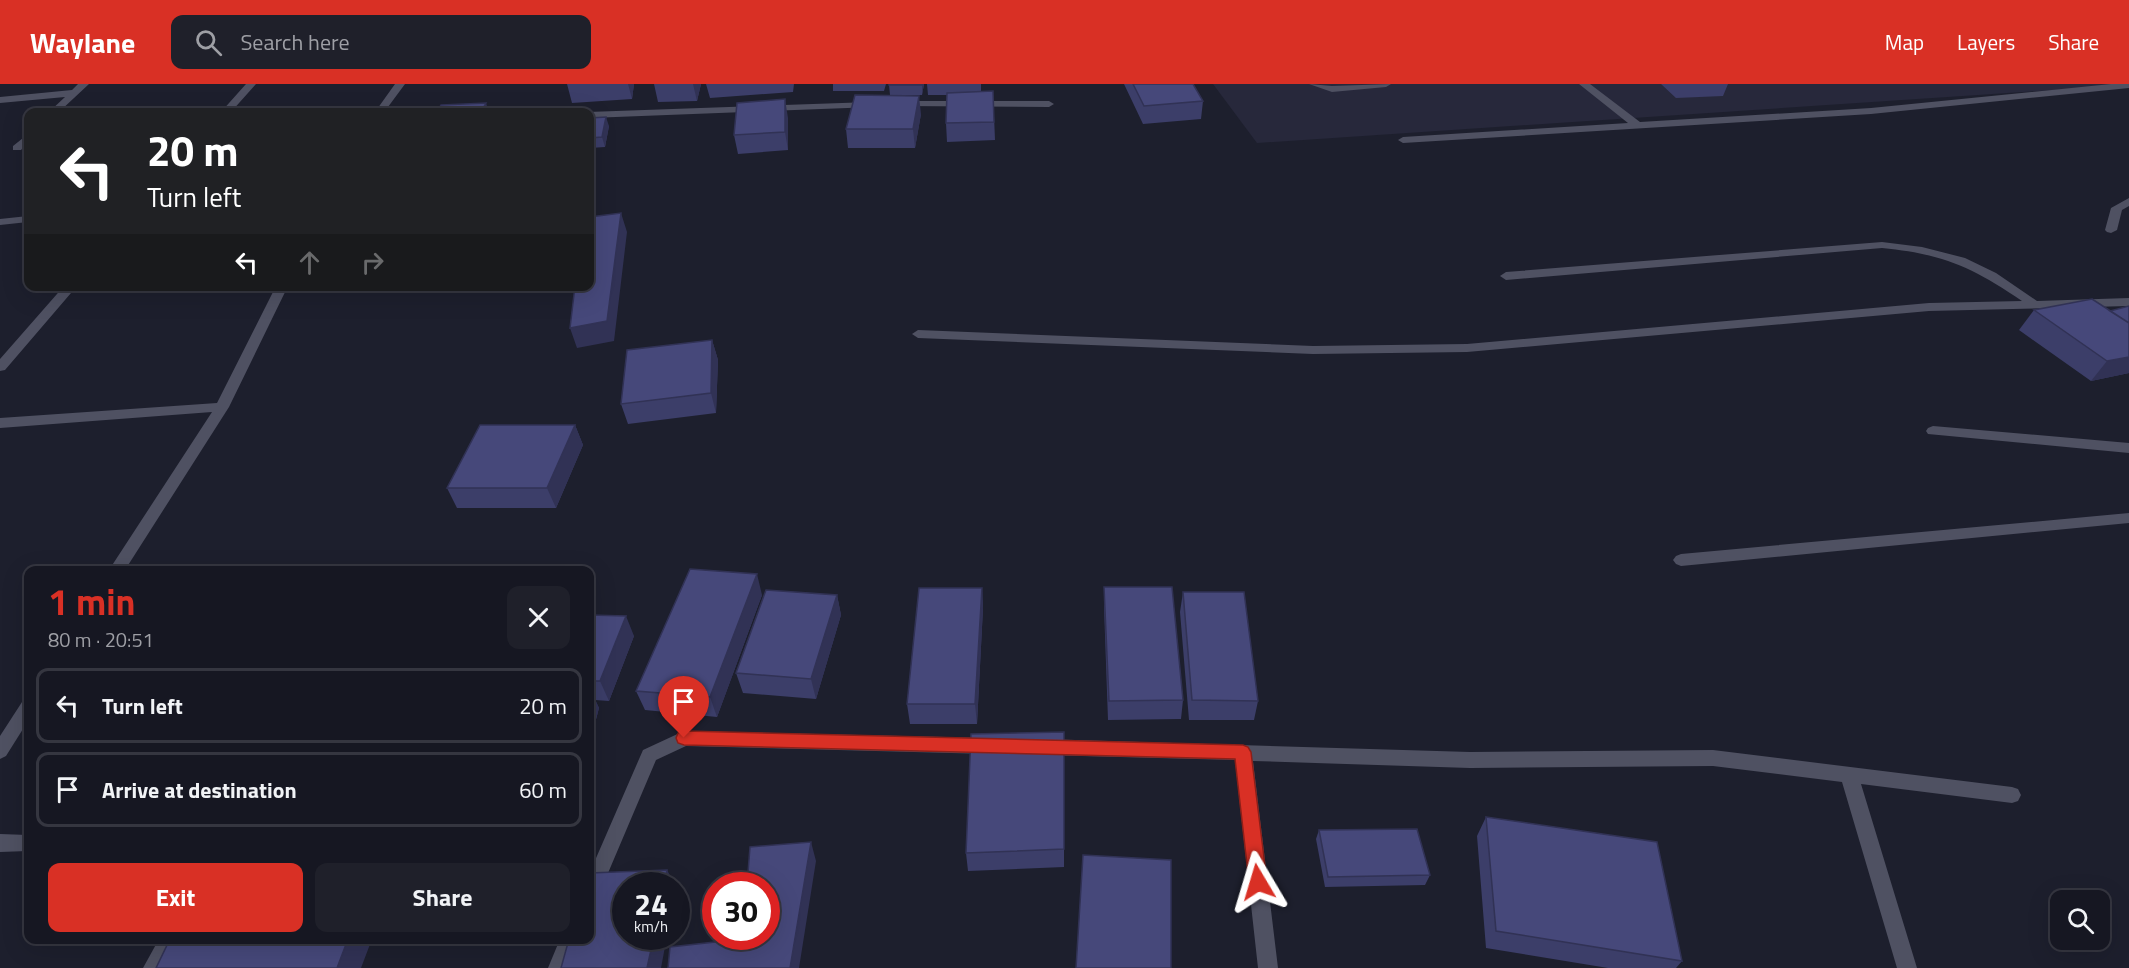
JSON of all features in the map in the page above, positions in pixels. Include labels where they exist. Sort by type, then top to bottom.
[{"type":"street","points":[[58,108],[84,84]]},
{"type":"street","points":[[230,108],[251,84]]},
{"type":"street","points":[[383,108],[400,84]]},
{"type":"street","points":[[1314,84],[1332,89],[1386,84]]},
{"type":"street","points":[[1584,84],[1637,125]]},
{"type":"street","points":[[1403,140],[1871,111],[2129,85]]},
{"type":"street","points":[[0,100],[75,93]]},
{"type":"street","points":[[594,115],[899,104],[1049,104]]},
{"type":"street","points":[[16,148],[24,141]]},
{"type":"street","points":[[2111,230],[2117,208],[2129,201]]},
{"type":"street","points":[[0,222],[24,219]]},
{"type":"street","points":[[1506,276],[1882,245],[1921,249],[1962,261],[1984,271],[2033,303]]},
{"type":"street","points":[[0,367],[67,291]]},
{"type":"street","points":[[120,566],[222,407],[280,291]]},
{"type":"street","points":[[918,334],[1313,350],[1467,348],[1929,307],[2129,302]]},
{"type":"street","points":[[0,423],[222,407]]},
{"type":"street","points":[[1933,431],[2129,448]]},
{"type":"street","points":[[1682,560],[2129,518]]},
{"type":"street","points":[[0,751],[24,713]]},
{"type":"street","points":[[594,884],[649,755],[684,738],[1005,746]]},
{"type":"street","points":[[1029,747],[1470,760],[1713,758],[2012,795]]},
{"type":"street","points":[[1243,752],[1268,968]]},
{"type":"street","points":[[1849,774],[1907,968]]},
{"type":"street","points":[[0,843],[24,843]]},
{"type":"street","points":[[153,968],[167,944]]},
{"type":"street","points":[[558,968],[568,944]]},
{"type":"shaded area","points":[[1213,84],[2129,84],[2129,85],[1257,143]]},
{"type":"building","points":[[922,84],[922,85],[889,85]]},
{"type":"building","points":[[1133,84],[1193,84],[1203,101],[1144,106]]},
{"type":"building","points":[[993,91],[994,122],[946,123],[947,93]]},
{"type":"building","points":[[855,95],[919,96],[913,129],[846,129]]},
{"type":"building","points":[[785,99],[785,132],[734,135],[737,103]]},
{"type":"building","points":[[486,103],[483,108],[439,108],[441,105]]},
{"type":"building","points":[[606,117],[602,137],[594,138],[594,118]]},
{"type":"building","points":[[621,213],[607,321],[570,328],[574,291],[594,291],[594,216]]},
{"type":"building","points":[[2092,299],[2129,323],[2129,357],[2107,361],[2034,310]]},
{"type":"building","points":[[2129,306],[2129,323],[2110,311]]},
{"type":"building","points":[[712,340],[711,393],[621,404],[627,350]]},
{"type":"building","points":[[480,425],[575,425],[547,488],[447,488]]},
{"type":"building","points":[[690,569],[757,574],[710,697],[636,691]]},
{"type":"building","points":[[1104,587],[1172,587],[1183,700],[1109,701]]},
{"type":"building","points":[[919,588],[982,588],[975,704],[907,704]]},
{"type":"building","points":[[766,590],[837,595],[811,679],[736,673]]},
{"type":"building","points":[[1183,592],[1244,592],[1258,701],[1192,700]]},
{"type":"building","points":[[594,615],[626,616],[600,681],[594,681]]},
{"type":"building","points":[[1064,732],[1064,849],[966,853],[971,734]]},
{"type":"building","points":[[1486,817],[1657,842],[1682,961],[1496,931]]},
{"type":"building","points":[[1417,829],[1430,875],[1328,877],[1319,830]]},
{"type":"building","points":[[811,842],[790,968],[668,968],[670,950],[690,950],[690,945],[702,943],[702,950],[780,950],[780,872],[748,872],[750,847]]},
{"type":"building","points":[[1083,855],[1171,860],[1171,968],[1076,968]]},
{"type":"building","points":[[667,870],[667,872],[616,872]]},
{"type":"building","points":[[612,872],[612,950],[651,950],[647,968],[561,968],[568,944],[594,944],[594,873]]},
{"type":"building","points":[[168,944],[346,944],[337,968],[156,968]]},
{"type":"route","points":[[684,738],[1243,752],[1258,882]]}]
